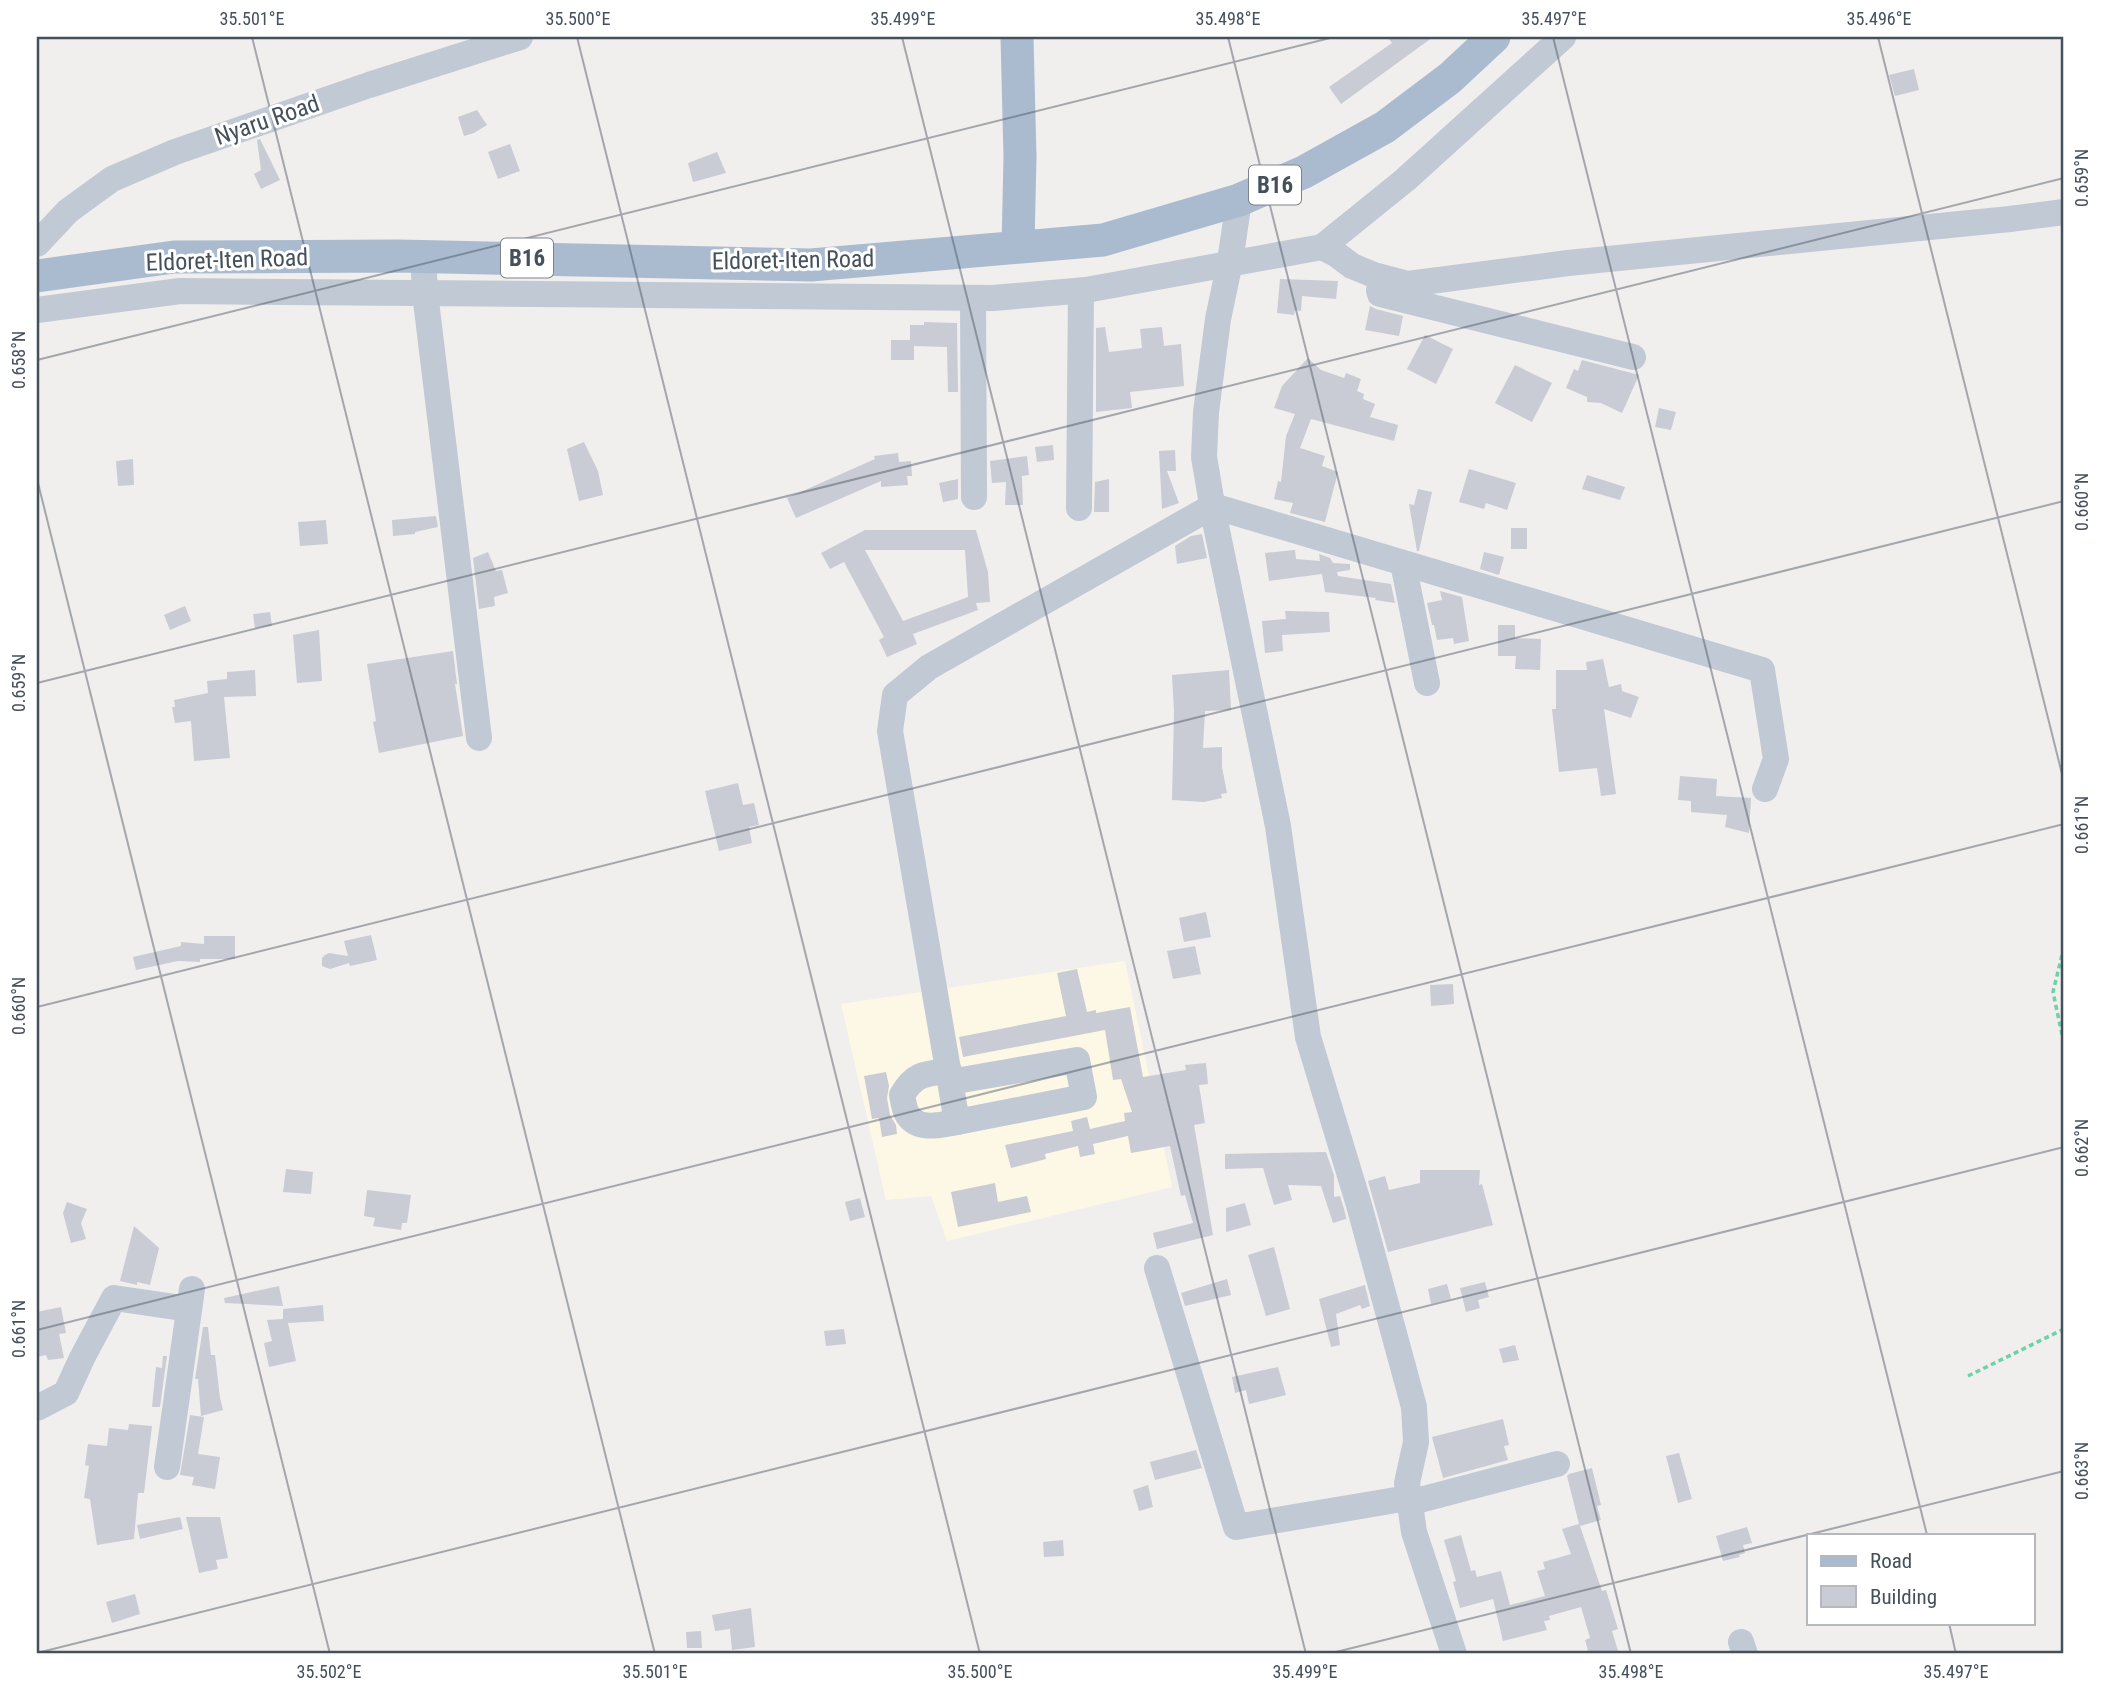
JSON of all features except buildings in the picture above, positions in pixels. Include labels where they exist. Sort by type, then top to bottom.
[{"type":"main road","points":[[1017,37],[1020,157],[1017,246]]},
{"type":"main road","name":"Eldoret-Iten Road","points":[[37,276],[174,257],[423,256],[811,265],[1104,240],[1239,200],[1304,172],[1385,127],[1450,78],[1494,37]]},
{"type":"street","name":"Nyaru Road","points":[[37,244],[68,212],[112,179],[175,152],[369,85],[520,37]]},
{"type":"street","points":[[37,310],[180,291],[993,298],[1081,290],[1322,247],[1405,180],[1563,37]]},
{"type":"street","points":[[1239,200],[1206,412],[1204,457],[1278,826],[1308,1037],[1359,1205],[1414,1407],[1416,1442],[1407,1483],[1408,1498],[1414,1532],[1454,1654]]},
{"type":"street","points":[[1322,247],[1352,266],[1408,284],[1568,263],[2064,212]]},
{"type":"street","points":[[423,256],[425,293],[479,738]]},
{"type":"street","points":[[1374,275],[1380,294],[1633,357]]},
{"type":"street","points":[[1079,508],[1081,290]]},
{"type":"street","points":[[973,298],[974,497]]},
{"type":"street","points":[[957,1122],[890,731],[895,695],[929,667],[1213,506],[1762,670],[1776,759],[1765,789]]},
{"type":"street","points":[[1403,563],[1427,683]]},
{"type":"street","points":[[1077,1060],[1084,1097],[957,1122],[929,1126],[915,1122],[906,1112],[902,1095],[909,1083],[920,1075],[949,1076],[1077,1060]]},
{"type":"street","points":[[1157,1268],[1236,1527],[1408,1498],[1416,1501],[1558,1465]]},
{"type":"street","points":[[37,1408],[66,1392],[114,1298],[191,1299],[167,1467]]},
{"type":"path","points":[[2064,947],[2053,992],[2064,1044]]},
{"type":"path","points":[[1968,1376],[2064,1329]]},
{"type":"shaded area","points":[[1125,961],[1172,1187],[947,1241],[931,1196],[886,1200],[841,1004]]}]
